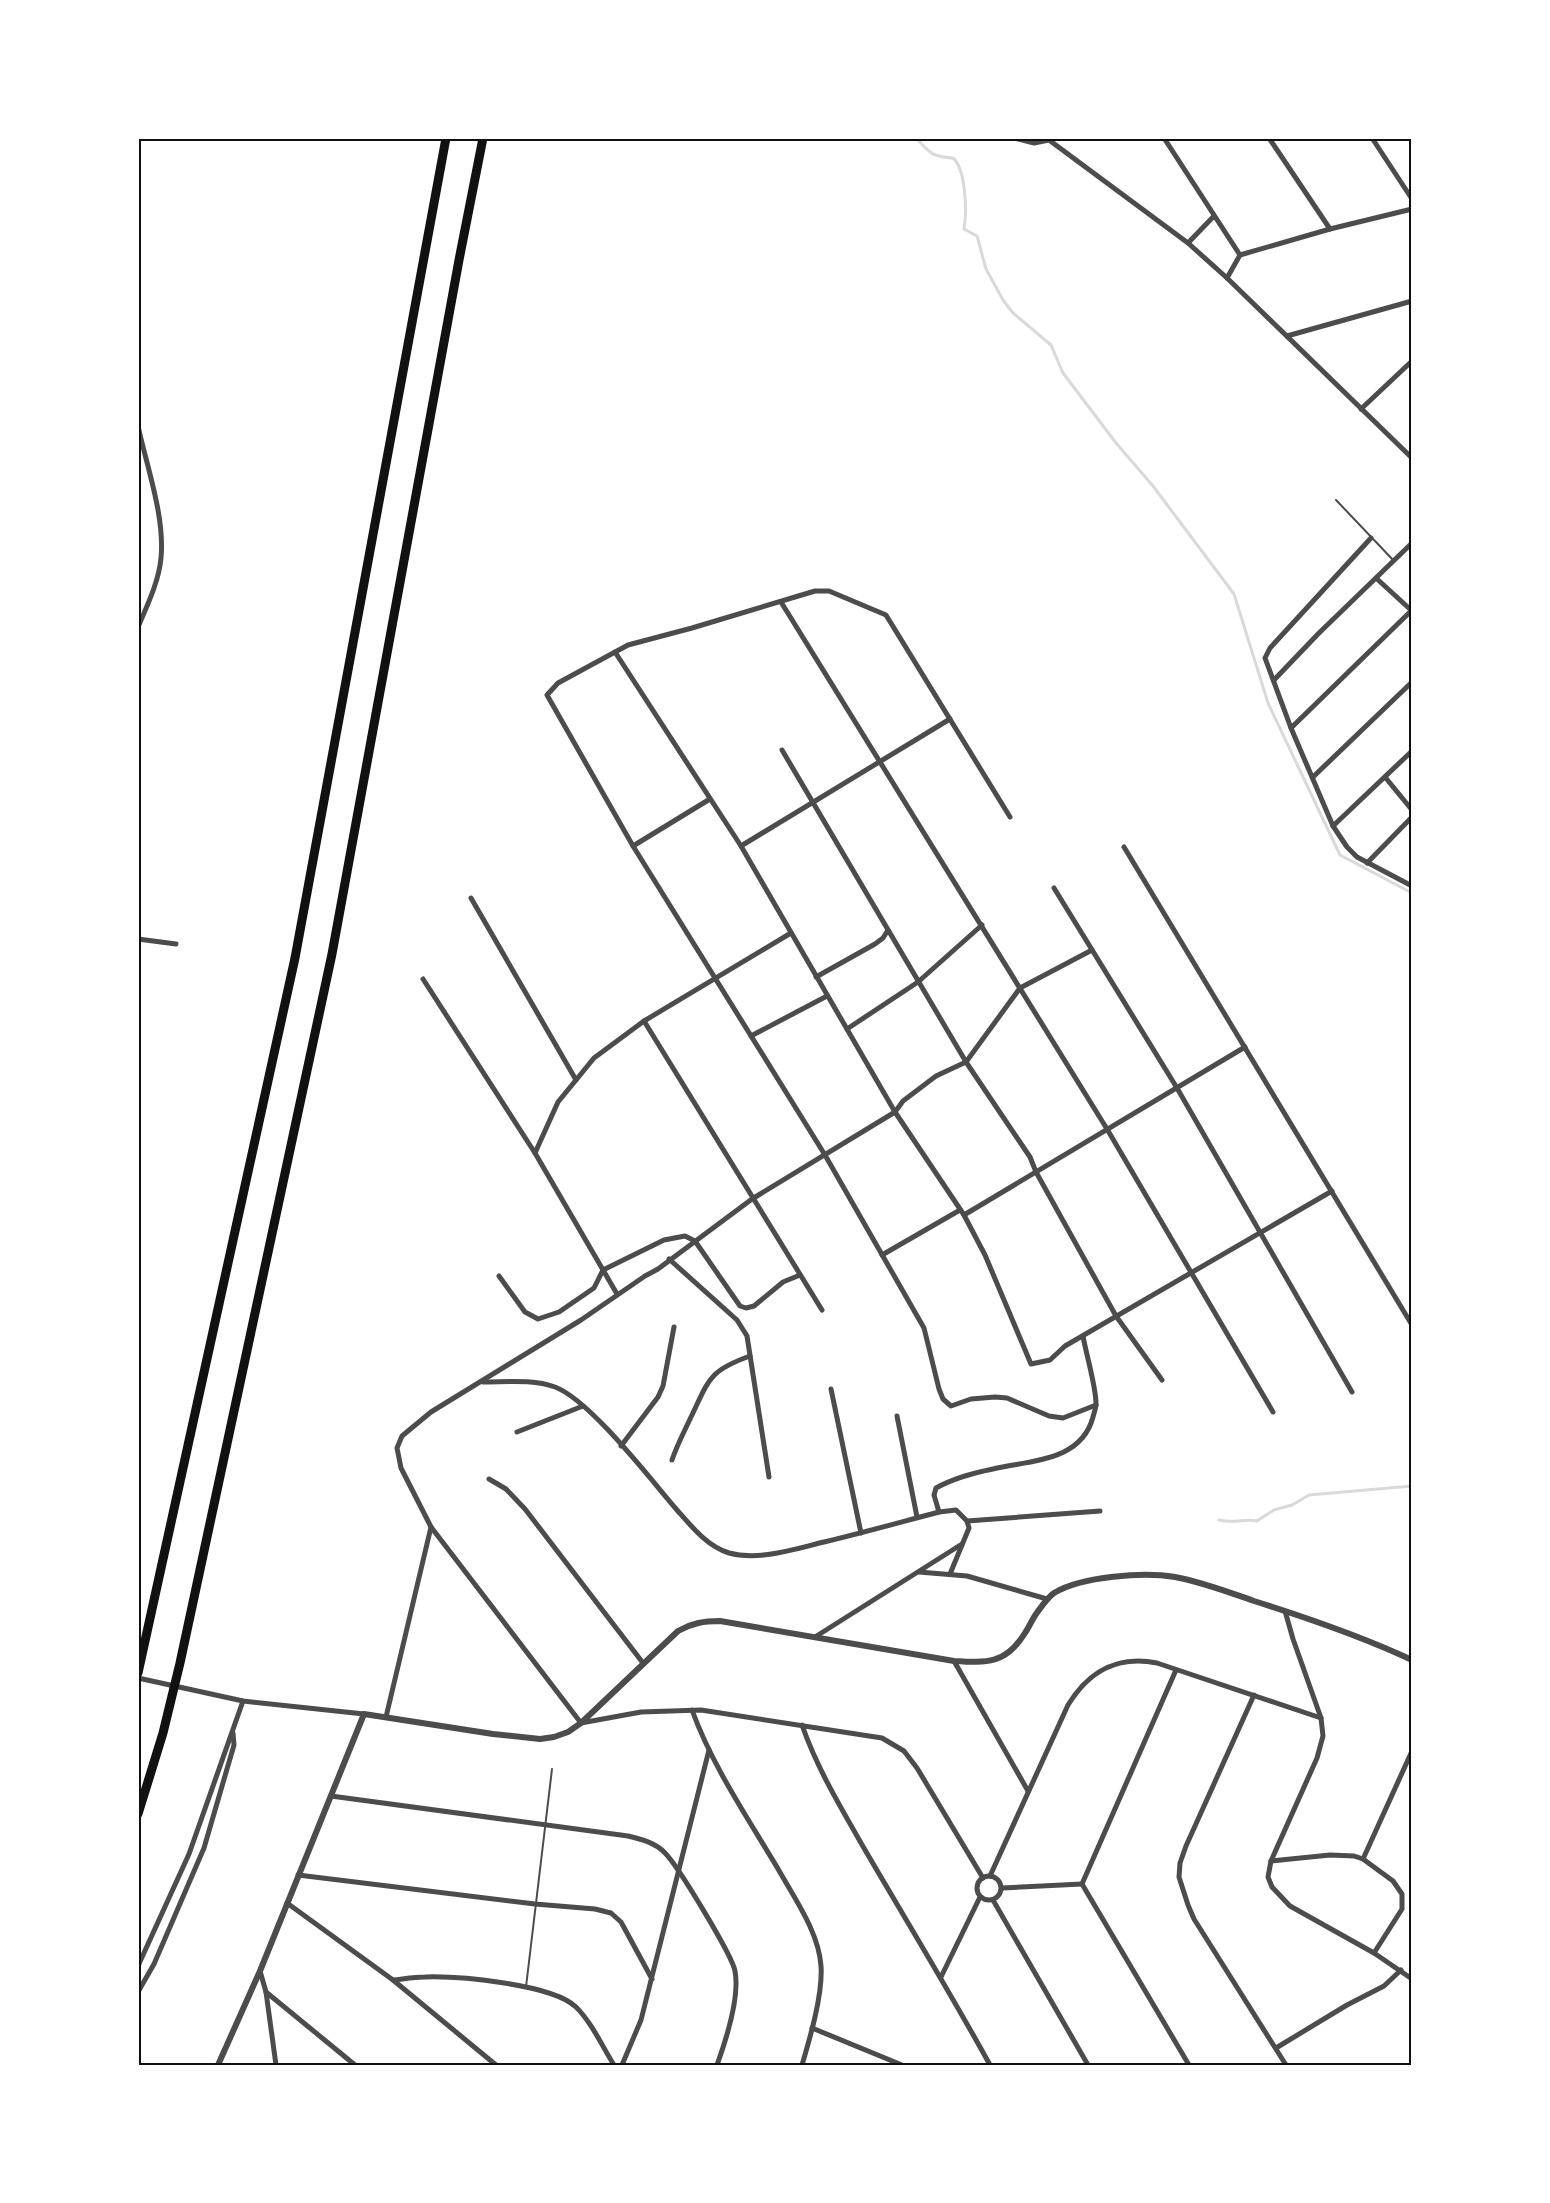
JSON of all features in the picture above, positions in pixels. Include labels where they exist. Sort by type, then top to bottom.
[{"type":"highway","points":[[138,1673],[295,958],[446,138]]},
{"type":"highway","points":[[138,1814],[163,1733],[180,1663],[332,954],[483,138]]},
{"type":"street","points":[[1014,138],[1034,143],[1050,139],[1188,243],[1412,458]]},
{"type":"street","points":[[1164,138],[1240,255]]},
{"type":"street","points":[[1269,138],[1330,229]]},
{"type":"street","points":[[1372,138],[1412,199]]},
{"type":"street","points":[[1227,278],[1240,255],[1330,229],[1412,209]]},
{"type":"street","points":[[1188,243],[1214,216]]},
{"type":"street","points":[[1287,336],[1412,301]]},
{"type":"street","points":[[1361,409],[1412,361]]},
{"type":"street","points":[[138,426],[159,523],[161,558],[154,586],[138,627]]},
{"type":"street","points":[[1371,538],[1267,653],[1266,665],[1333,826],[1357,857],[1412,886]]},
{"type":"street","points":[[1274,680],[1412,543]]},
{"type":"street","points":[[1291,728],[1412,611],[1376,578]]},
{"type":"street","points":[[1010,817],[886,615],[829,591],[815,591],[628,645],[558,683],[547,695],[633,846],[825,1155],[924,1328],[939,1389],[946,1403],[951,1406],[981,1397],[1007,1398],[1049,1416],[1063,1418],[1096,1405]]},
{"type":"street","points":[[781,602],[1107,1130],[1274,1412]]},
{"type":"street","points":[[615,652],[741,846],[895,1112],[962,1212],[985,1255],[1031,1364],[1050,1360],[1065,1346],[1332,1191]]},
{"type":"street","points":[[1313,777],[1412,682]]},
{"type":"street","points":[[741,846],[950,719]]},
{"type":"street","points":[[782,750],[966,1062],[1030,1157],[1036,1172],[1116,1316],[1162,1380]]},
{"type":"street","points":[[1333,826],[1412,751]]},
{"type":"street","points":[[1385,777],[1412,810]]},
{"type":"street","points":[[633,846],[710,799]]},
{"type":"street","points":[[1367,863],[1412,817]]},
{"type":"street","points":[[1124,847],[1412,1325]]},
{"type":"street","points":[[1054,888],[1177,1088],[1262,1232],[1352,1392]]},
{"type":"street","points":[[471,898],[576,1080]]},
{"type":"street","points":[[847,1029],[918,982],[981,925]]},
{"type":"street","points":[[816,977],[875,944],[888,930]]},
{"type":"street","points":[[535,1153],[558,1102],[594,1058],[644,1021],[790,933]]},
{"type":"street","points":[[138,939],[176,944]]},
{"type":"street","points":[[581,1723],[431,1527],[401,1468],[397,1448],[402,1436],[415,1423],[581,1320],[752,1199],[895,1112],[903,1101],[936,1076],[966,1062],[1020,988],[1092,950]]},
{"type":"street","points":[[423,979],[535,1153],[617,1294]]},
{"type":"street","points":[[751,1036],[827,996]]},
{"type":"street","points":[[644,1021],[822,1310]]},
{"type":"street","points":[[882,1255],[1036,1172],[1245,1047]]},
{"type":"street","points":[[499,1276],[525,1312],[538,1319],[559,1312],[594,1288],[603,1270],[664,1240],[685,1236],[695,1241],[740,1306],[746,1308],[754,1306],[783,1282],[800,1275]]},
{"type":"street","points":[[669,1259],[737,1320],[747,1336],[769,1477]]},
{"type":"street","points":[[621,1446],[658,1397],[665,1377],[674,1326]]},
{"type":"street","points":[[939,1512],[934,1495],[936,1488],[942,1485],[975,1473],[1054,1457],[1077,1445],[1090,1428],[1096,1405],[1083,1336]]},
{"type":"street","points":[[672,1460],[679,1439],[706,1384],[722,1367],[750,1356]]},
{"type":"street","points":[[481,1382],[540,1383],[558,1388],[583,1406],[695,1531],[710,1544],[731,1553],[752,1555],[788,1552],[917,1517],[956,1510],[967,1521],[969,1528],[950,1574]]},
{"type":"street","points":[[831,1389],[861,1533]]},
{"type":"street","points":[[517,1432],[583,1406]]},
{"type":"street","points":[[897,1416],[917,1517]]},
{"type":"street","points":[[489,1479],[515,1497],[643,1663]]},
{"type":"street","points":[[967,1521],[1100,1511]]},
{"type":"street","points":[[386,1717],[431,1527]]},
{"type":"street","points":[[814,1638],[962,1544]]},
{"type":"street","points":[[917,1572],[950,1574],[990,1582],[1047,1599]]},
{"type":"street","points":[[138,1678],[243,1701],[364,1714],[540,1739],[568,1732],[581,1723],[678,1631],[690,1624],[720,1621],[954,1661],[985,1662],[1005,1656],[1024,1635],[1047,1599],[1062,1589],[1076,1584],[1128,1575],[1153,1575],[1200,1583],[1378,1644],[1412,1660]]},
{"type":"street","points":[[1286,1611],[1293,1639],[1323,1727],[1321,1748],[1271,1862],[1268,1877],[1272,1887],[1290,1906],[1374,1953],[1412,1979]]},
{"type":"street","points":[[990,1876],[1068,1705],[1078,1688],[1089,1678],[1119,1663],[1143,1660],[1321,1718]]},
{"type":"street","points":[[954,1661],[1028,1791]]},
{"type":"street","points":[[1082,1884],[1176,1670]]},
{"type":"street","points":[[1254,1695],[1186,1846],[1180,1863],[1179,1877],[1194,1919],[1286,2065]]},
{"type":"street","points":[[138,1966],[189,1854],[243,1701]]},
{"type":"street","points":[[692,1710],[709,1750],[810,1928],[821,1966],[813,2028],[802,2065]]},
{"type":"street","points":[[581,1723],[641,1712],[718,1711],[882,1738],[904,1751],[917,1768],[983,1878]]},
{"type":"street","points":[[218,2065],[260,1971],[364,1714]]},
{"type":"street","points":[[802,1725],[825,1780],[990,2065]]},
{"type":"street","points":[[138,1992],[158,1955],[204,1848],[234,1745],[233,1728]]},
{"type":"street","points":[[622,2065],[641,2020],[709,1750]]},
{"type":"street","points":[[1363,1859],[1412,1751]]},
{"type":"street","points":[[331,1796],[628,1836],[644,1840],[659,1848],[667,1854],[679,1872],[727,1952],[735,1971],[734,1998],[724,2045],[717,2065]]},
{"type":"street","points":[[1271,1862],[1338,1855],[1354,1856],[1363,1859],[1393,1881],[1404,1900],[1402,1909],[1374,1953]]},
{"type":"street","points":[[298,1875],[535,1904],[595,1909],[611,1913],[621,1922],[652,1979]]},
{"type":"street","points":[[941,1977],[980,1897],[977,1887],[983,1878],[990,1876],[998,1879],[1002,1888],[1000,1895],[993,1900],[980,1897]]},
{"type":"street","points":[[1002,1888],[1082,1884]]},
{"type":"street","points":[[1082,1884],[1189,2065]]},
{"type":"street","points":[[993,1900],[1088,2065]]},
{"type":"street","points":[[287,1903],[393,1980],[496,2065]]},
{"type":"street","points":[[1276,2048],[1347,2005],[1384,1986],[1401,1970]]},
{"type":"street","points":[[260,1971],[266,1992],[276,2065]]},
{"type":"street","points":[[393,1980],[441,1977],[551,1992],[576,2007],[614,2065]]},
{"type":"street","points":[[266,1992],[355,2065]]},
{"type":"street","points":[[813,2028],[902,2065]]},
{"type":"lane","points":[[1336,500],[1394,561]]},
{"type":"lane","points":[[526,1987],[552,1769]]},
{"type":"waterway","points":[[916,138],[932,153],[940,157],[953,158],[961,171],[965,191],[964,229],[977,236],[986,269],[1003,300],[1013,313],[1051,345],[1063,373],[1116,443],[1153,486],[1234,594],[1268,703],[1340,855],[1412,893]]},
{"type":"waterway","points":[[1219,1520],[1257,1521],[1274,1510],[1292,1505],[1309,1495],[1412,1486]]}]
